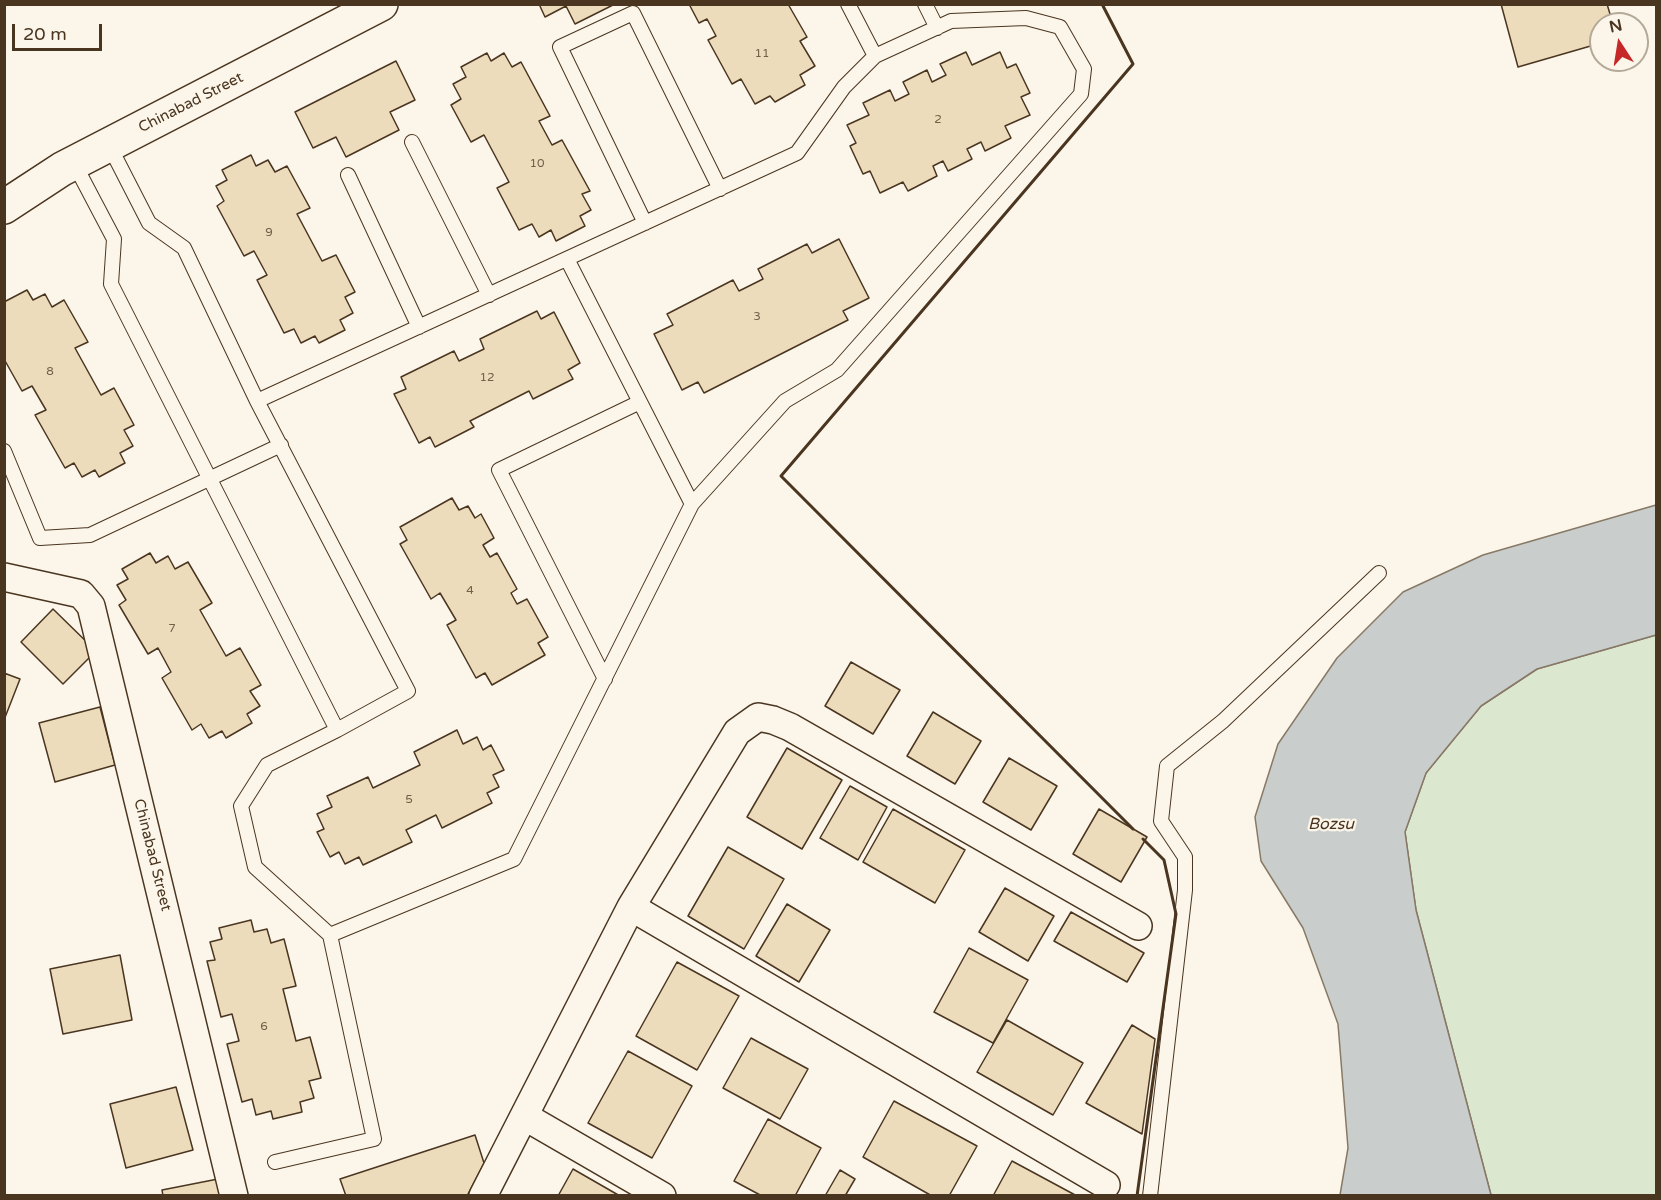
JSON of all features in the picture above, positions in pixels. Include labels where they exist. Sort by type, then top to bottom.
[{"type":"street","name":"Chinabad Street","points":[[4,207],[34,185],[74,163],[381,4]]},
{"type":"street","name":"Chinabad Street","points":[[4,578],[81,594],[91,606],[234,1196]]},
{"type":"street","points":[[483,1196],[631,907],[737,732],[758,717],[790,727],[1138,926]]},
{"type":"street","points":[[631,907],[1106,1185]]},
{"type":"street","points":[[524,1116],[662,1196]]},
{"type":"lane","points":[[848,4],[874,56]]},
{"type":"lane","points":[[925,4],[937,28]]},
{"type":"lane","points":[[645,223],[560,47],[633,13],[720,189]]},
{"type":"lane","points":[[257,401],[796,153],[844,87],[874,56],[951,21],[1026,18],[1060,27],[1084,69],[1081,94],[837,370],[785,401],[692,504],[514,859],[330,935]]},
{"type":"lane","points":[[412,142],[489,295]]},
{"type":"lane","points":[[109,145],[149,223],[184,248],[257,401],[408,691],[267,765],[241,806],[255,867],[330,935],[374,1139],[275,1162]]},
{"type":"lane","points":[[74,163],[114,239],[111,284],[337,730]]},
{"type":"lane","points":[[348,175],[419,327]]},
{"type":"lane","points":[[567,259],[692,504]]},
{"type":"lane","points":[[605,679],[499,470],[640,402]]},
{"type":"lane","points":[[4,451],[40,538],[90,536],[280,446]]},
{"type":"lane","points":[[1150,1196],[1185,890],[1185,857],[1161,821],[1167,766],[1223,721],[1379,573]]},
{"type":"green space","points":[[1656,635],[1656,1195],[1491,1195],[1416,910],[1405,832],[1426,773],[1481,706],[1537,669]]},
{"type":"water","name":"Bozsu","points":[[1656,505],[1656,635],[1537,669],[1481,706],[1426,773],[1405,832],[1416,910],[1491,1195],[1340,1195],[1348,1148],[1338,1024],[1303,928],[1261,861],[1255,817],[1278,744],[1337,658],[1403,592],[1483,555]]},
{"type":"building","points":[[539,4],[615,4],[575,24],[566,6],[545,17]]},
{"type":"building","points":[[689,4],[788,4],[807,37],[800,41],[815,66],[800,75],[805,85],[775,102],[770,96],[755,104],[741,79],[732,84],[708,40],[716,36],[707,19],[699,23]]},
{"type":"building","points":[[1501,4],[1607,4],[1609,12],[1589,12],[1589,46],[1518,67]]},
{"type":"building","points":[[966,52],[972,65],[1000,52],[1007,68],[1016,64],[1030,93],[1021,97],[1030,115],[1005,126],[1011,138],[985,151],[981,142],[967,149],[972,159],[948,171],[943,161],[933,166],[937,176],[908,191],[903,182],[880,193],[870,171],[863,174],[850,146],[856,143],[847,125],[869,115],[863,103],[890,90],[895,101],[909,94],[903,82],[927,70],[932,82],[946,75],[940,64]]},
{"type":"building","points":[[487,53],[491,61],[504,53],[512,67],[521,62],[550,116],[539,121],[552,145],[562,140],[590,191],[582,194],[591,210],[580,216],[585,226],[556,241],[551,230],[539,237],[532,224],[519,230],[497,188],[509,182],[484,135],[471,142],[451,105],[461,99],[453,84],[466,77],[461,67]]},
{"type":"building","points":[[396,61],[415,100],[390,112],[399,130],[346,157],[336,137],[313,148],[295,112]]},
{"type":"building","points":[[251,155],[256,166],[268,160],[275,172],[287,166],[310,208],[297,214],[322,261],[336,255],[355,292],[345,297],[353,313],[340,320],[345,330],[319,343],[315,336],[301,343],[294,329],[284,333],[257,280],[267,275],[254,251],[244,256],[217,206],[224,201],[216,186],[227,180],[222,170]]},
{"type":"building","points":[[839,239],[869,298],[843,311],[848,320],[704,393],[698,382],[682,390],[654,334],[673,325],[667,314],[733,280],[739,291],[763,279],[758,269],[807,244],[812,253]]},
{"type":"building","points":[[27,290],[33,300],[45,294],[52,307],[64,300],[88,342],[75,348],[101,395],[114,388],[134,425],[124,430],[133,446],[120,453],[125,463],[99,477],[95,470],[82,477],[74,463],[65,468],[35,415],[46,410],[32,386],[22,391],[4,359],[4,302]]},
{"type":"building","points":[[537,311],[541,319],[554,312],[580,363],[568,370],[573,379],[533,399],[529,391],[470,421],[474,427],[435,447],[430,437],[419,443],[394,394],[406,389],[401,377],[454,351],[459,361],[484,349],[480,339]]},
{"type":"building","points":[[452,498],[459,510],[468,506],[475,518],[481,514],[494,538],[483,545],[490,557],[497,553],[517,589],[511,593],[517,604],[527,599],[548,637],[538,643],[545,655],[492,685],[485,673],[476,678],[447,625],[456,620],[440,593],[431,599],[400,544],[407,540],[400,527]]},
{"type":"building","points":[[150,553],[156,563],[168,556],[175,569],[188,562],[212,603],[200,610],[226,656],[240,648],[261,685],[250,691],[260,706],[247,714],[252,723],[226,738],[222,731],[209,738],[201,724],[192,730],[162,678],[171,672],[158,648],[148,654],[119,605],[126,600],[117,585],[128,579],[122,569]]},
{"type":"building","points":[[53,609],[96,651],[63,684],[21,642]]},
{"type":"building","points":[[851,662],[900,690],[873,734],[825,706]]},
{"type":"building","points":[[4,673],[20,679],[4,720]]},
{"type":"building","points":[[100,707],[115,765],[55,782],[39,723]]},
{"type":"building","points":[[933,712],[981,741],[955,784],[907,756]]},
{"type":"building","points":[[457,730],[463,744],[477,737],[483,750],[491,745],[504,770],[493,775],[499,787],[487,793],[492,803],[442,828],[436,815],[406,830],[412,842],[363,865],[359,857],[345,864],[339,852],[330,857],[317,832],[324,829],[317,814],[332,807],[327,796],[368,777],[373,788],[420,765],[414,752]]},
{"type":"building","points":[[787,748],[842,780],[802,849],[747,817]]},
{"type":"building","points":[[1009,758],[1057,786],[1031,830],[983,802]]},
{"type":"building","points":[[850,786],[887,807],[858,860],[820,838]]},
{"type":"building","points":[[893,809],[965,850],[935,903],[863,862]]},
{"type":"building","points":[[1099,809],[1147,837],[1121,882],[1073,854]]},
{"type":"building","points":[[728,847],[784,879],[744,949],[688,916]]},
{"type":"building","points":[[1005,888],[1054,916],[1028,961],[979,932]]},
{"type":"building","points":[[787,904],[830,930],[799,982],[756,956]]},
{"type":"building","points":[[1071,912],[1144,953],[1127,982],[1054,941]]},
{"type":"building","points":[[251,920],[254,932],[267,929],[271,943],[284,939],[296,986],[283,989],[296,1041],[310,1037],[321,1078],[309,1081],[314,1098],[300,1102],[302,1112],[273,1119],[271,1111],[256,1115],[252,1099],[242,1102],[227,1044],[239,1041],[232,1014],[221,1017],[207,961],[215,960],[210,942],[222,939],[219,928]]},
{"type":"building","points":[[969,948],[1028,980],[993,1043],[934,1012]]},
{"type":"building","points":[[120,955],[132,1020],[63,1034],[50,969]]},
{"type":"building","points":[[677,962],[739,996],[697,1070],[636,1036]]},
{"type":"building","points":[[1007,1020],[1083,1063],[1053,1115],[977,1072]]},
{"type":"building","points":[[1132,1025],[1155,1039],[1142,1134],[1086,1103]]},
{"type":"building","points":[[751,1038],[808,1069],[780,1119],[723,1088]]},
{"type":"building","points":[[628,1051],[692,1086],[652,1158],[588,1123]]},
{"type":"building","points":[[176,1087],[193,1150],[126,1168],[110,1104]]},
{"type":"building","points":[[894,1101],[977,1146],[949,1196],[932,1196],[863,1157]]},
{"type":"building","points":[[768,1119],[821,1148],[795,1196],[762,1196],[734,1181]]},
{"type":"building","points":[[475,1135],[484,1163],[467,1196],[346,1196],[340,1179]]},
{"type":"building","points":[[1012,1161],[1077,1196],[993,1196]]},
{"type":"building","points":[[573,1169],[620,1196],[558,1196]]},
{"type":"building","points":[[840,1170],[855,1179],[845,1196],[825,1196]]},
{"type":"building","points":[[223,1178],[226,1196],[163,1196],[162,1190]]},
{"type":"wall","points":[[1102,4],[1133,64],[781,476],[1133,829]]},
{"type":"wall","points":[[1137,1196],[1176,914],[1164,860],[1143,839]]}]
